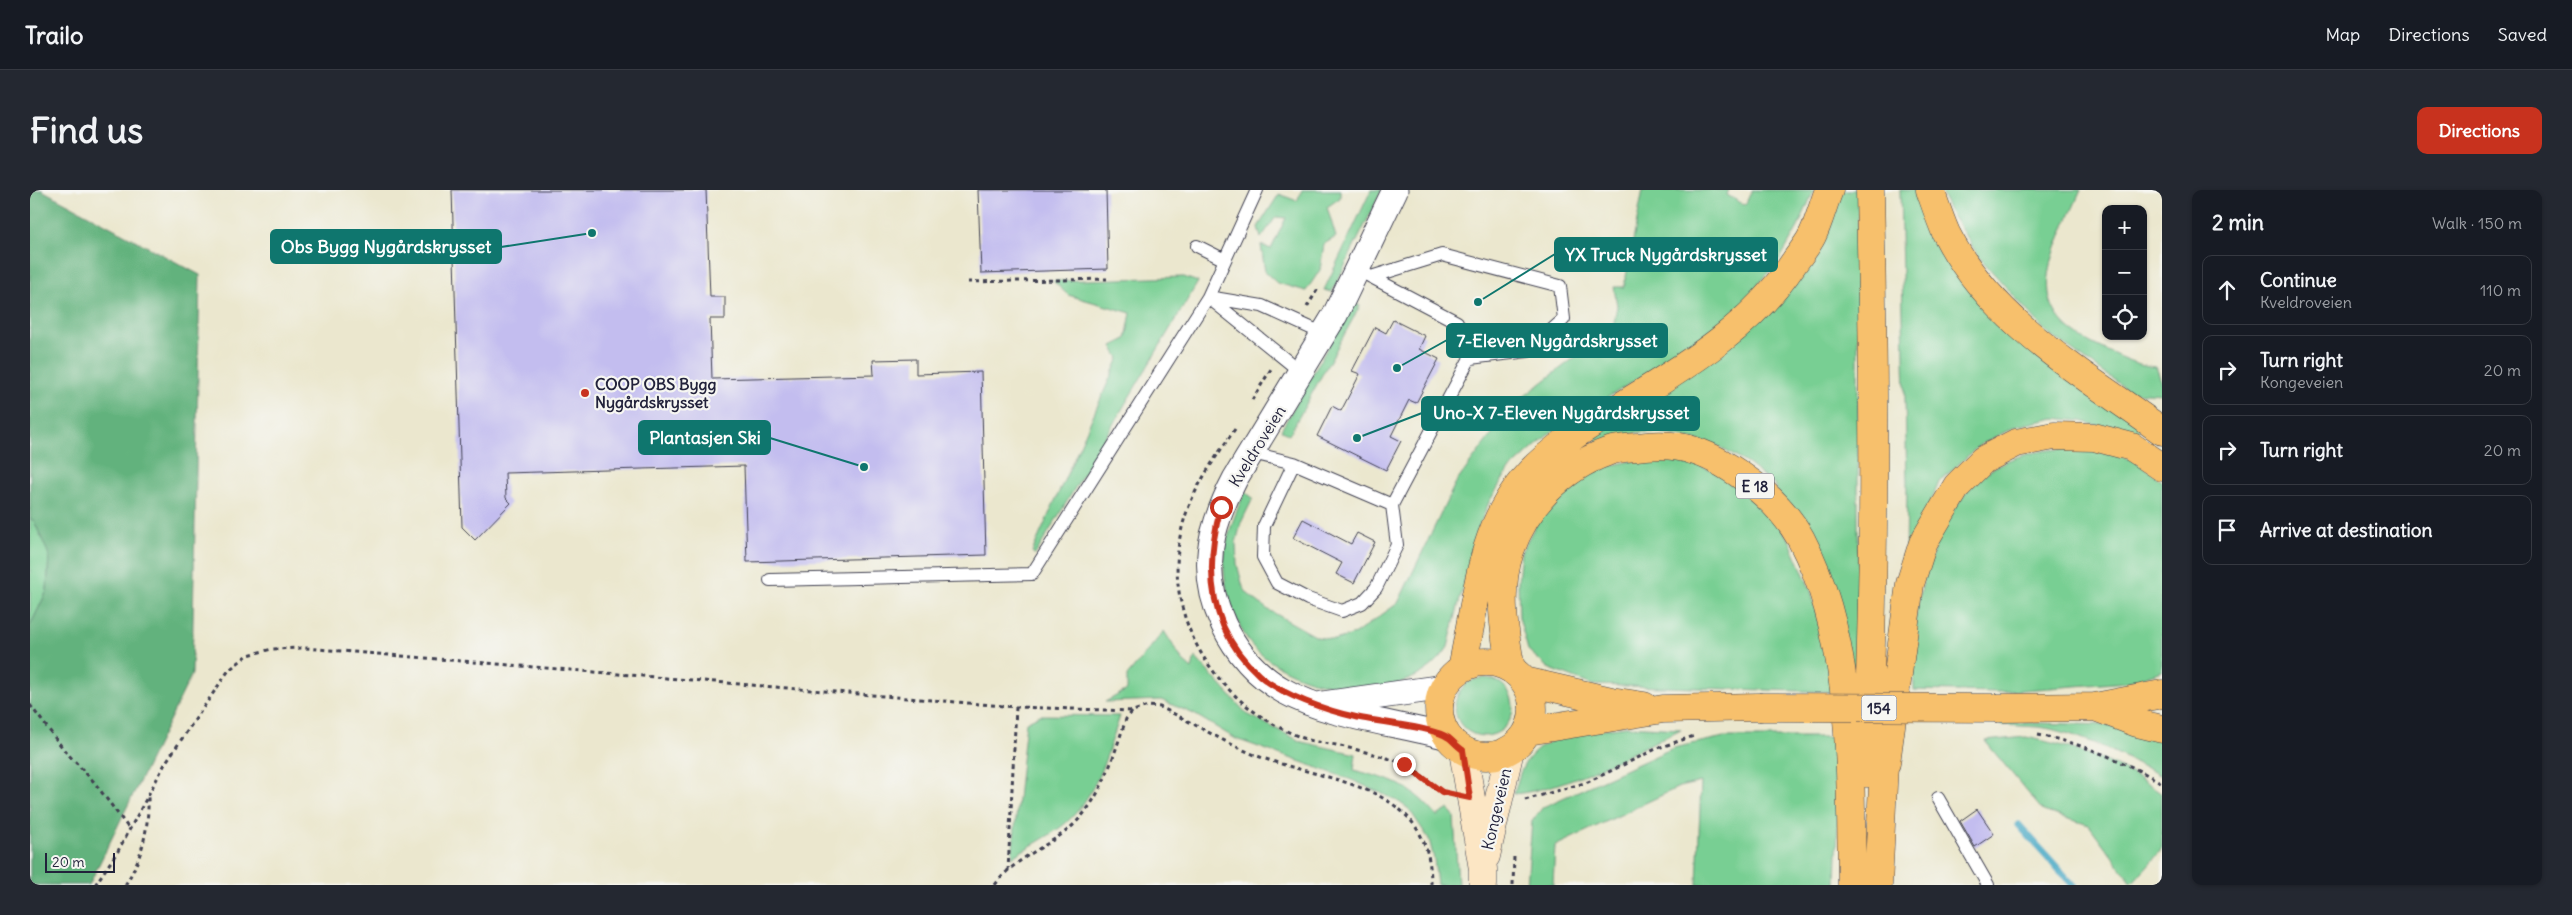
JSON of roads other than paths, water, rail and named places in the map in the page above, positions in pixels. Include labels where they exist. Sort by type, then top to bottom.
[{"type":"main road","points":[[1456,744],[1442,725],[1439,712],[1440,699],[1454,678],[1486,551],[1499,516],[1523,480],[1559,448],[1604,416],[1698,358],[1747,320],[1781,282],[1812,237],[1829,190]]},
{"type":"main road","points":[[1861,885],[1871,682],[1874,518],[1870,190]]},
{"type":"main road","points":[[1878,885],[1884,782],[1889,513],[1886,190]]},
{"type":"main road","points":[[1930,190],[1946,233],[1975,278],[2011,318],[2057,356],[2162,431]]},
{"type":"main road","points":[[1884,782],[1910,584],[1923,543],[1956,486],[1983,460],[2008,447],[2016,443],[2054,436],[2094,437],[2132,447],[2162,467]]},
{"type":"main road","name":"E 18","points":[[1517,675],[1504,631],[1502,596],[1509,553],[1520,527],[1547,490],[1574,466],[1609,451],[1660,444],[1695,451],[1730,466],[1768,497],[1800,538],[1822,589],[1838,656],[1850,745],[1852,885]]},
{"type":"main road","name":"154","points":[[1454,678],[1487,662],[1517,675],[1611,701],[1663,709],[1759,707],[2096,707],[2162,694]]},
{"type":"main road","points":[[1517,675],[1533,705],[1532,718],[1519,740]]},
{"type":"main road","name":"154","points":[[2096,707],[2137,723],[2162,729]]},
{"type":"main road","name":"154","points":[[1456,744],[1487,756],[1519,740],[1663,709]]},
{"type":"main road","name":"Kongeveien","points":[[1483,877],[1498,799],[1519,740]]},
{"type":"main road","name":"Kongeveien","points":[[1456,744],[1470,798],[1483,877]]},
{"type":"street","name":"Kveldroveien","points":[[1395,190],[1365,273],[1324,334],[1221,507],[1212,538],[1210,569],[1216,608],[1228,636],[1259,675],[1285,692],[1356,718],[1386,722],[1456,744]]},
{"type":"street","name":"Kveldroveien","points":[[1320,705],[1454,678]]},
{"type":"lane","points":[[770,580],[1032,574],[1208,297],[1257,190]]},
{"type":"lane","points":[[1197,246],[1224,260]]},
{"type":"lane","points":[[1365,273],[1442,255],[1560,286],[1564,319],[1528,351],[1470,358]]},
{"type":"lane","points":[[1294,463],[1264,526],[1263,557],[1276,583],[1308,599],[1342,611],[1362,603],[1376,588],[1397,545],[1392,505],[1470,358],[1457,322],[1365,273]]},
{"type":"lane","points":[[1208,297],[1262,306],[1324,334]]},
{"type":"lane","points":[[1208,297],[1301,372]]},
{"type":"lane","points":[[1252,453],[1294,463],[1392,505]]},
{"type":"lane","points":[[1938,798],[1988,885]]},
{"type":"waterway","points":[[2019,825],[2073,885]]},
{"type":"place","name":"Obs Bygg Nygårdskrysset","points":[[592,233]]},
{"type":"place","name":"YX Truck Nygårdskrysset","points":[[1478,302]]},
{"type":"place","name":"7-Eleven Nygårdskrysset","points":[[1397,368]]},
{"type":"place","name":"COOP OBS Bygg Nygårdskrysset","points":[[585,393]]},
{"type":"place","name":"Uno-X 7-Eleven Nygårdskrysset","points":[[1357,438]]},
{"type":"place","name":"Plantasjen Ski","points":[[864,467]]}]
